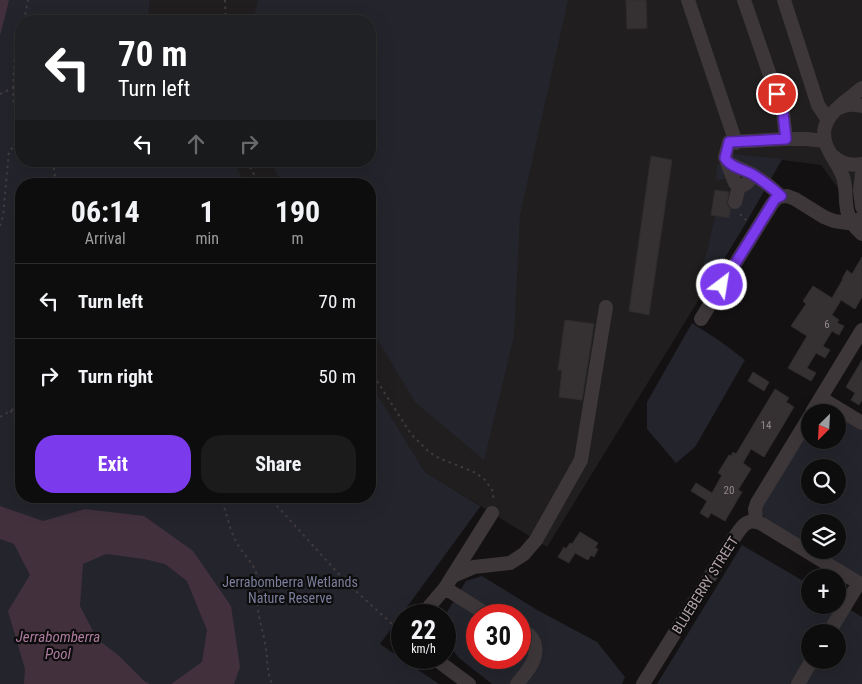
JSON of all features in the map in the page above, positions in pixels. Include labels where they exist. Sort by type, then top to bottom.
[{"type":"street","points":[[688,0],[728,142],[725,158],[735,183],[739,186]]},
{"type":"street","points":[[744,0],[783,113],[786,139]]},
{"type":"street","points":[[784,0],[818,105],[828,120]]},
{"type":"street","points":[[862,88],[838,108],[828,120],[824,130],[827,147],[844,178],[847,210],[857,220],[862,234]]},
{"type":"street","points":[[838,108],[847,105],[862,106]]},
{"type":"street","points":[[728,142],[806,139],[827,147],[840,162],[854,165],[862,164]]},
{"type":"street","points":[[728,163],[752,174],[781,196],[790,197],[829,219],[840,222],[857,220]]},
{"type":"street","points":[[739,186],[749,182],[752,174]]},
{"type":"street","points":[[862,174],[860,181],[862,207]]},
{"type":"street","points":[[735,206],[739,186]]},
{"type":"street","points":[[701,319],[774,201],[781,196]]},
{"type":"street","points":[[449,582],[474,566],[510,562],[524,554],[536,540],[581,460],[606,307]]},
{"type":"street","points":[[817,404],[862,330]]},
{"type":"street","points":[[821,398],[862,423]]},
{"type":"street","points":[[801,430],[757,503],[755,509],[756,522],[861,584],[834,624]]},
{"type":"street","points":[[431,604],[449,582],[492,513]]},
{"type":"street","name":"BLUEBERRY STREET","points":[[643,684],[741,528],[748,522],[756,522]]},
{"type":"street","points":[[449,582],[475,604]]},
{"type":"street","points":[[531,636],[536,652],[531,665]]},
{"type":"street","points":[[449,669],[469,684]]},
{"type":"street","points":[[517,684],[528,669]]},
{"type":"street","points":[[798,684],[807,669]]},
{"type":"path","points":[[25,15],[28,0]]},
{"type":"path","points":[[225,0],[226,15]]},
{"type":"path","points":[[15,50],[13,88],[13,104],[15,107]]},
{"type":"path","points":[[0,94],[13,88]]},
{"type":"path","points":[[0,226],[3,216],[9,151],[15,146]]},
{"type":"path","points":[[735,206],[747,221],[757,228]]},
{"type":"path","points":[[376,379],[411,434],[429,452],[476,473],[485,480],[492,490],[494,502],[492,513]]},
{"type":"path","points":[[0,417],[15,406]]},
{"type":"path","points":[[10,411],[15,417]]},
{"type":"path","points":[[222,503],[234,538],[250,560],[257,574],[259,620],[265,642],[268,676],[272,684]]},
{"type":"path","points":[[274,503],[347,583],[391,623]]},
{"type":"shaded area","points":[[150,0],[862,0],[862,192],[840,191],[821,165],[782,160],[747,221],[547,547],[425,472],[376,394],[376,178],[242,178],[236,167],[376,167],[376,15],[149,15]]},
{"type":"green space","name":"Jerrabomberra Wetlands Nature Reserve","points":[[0,0],[150,0],[149,15],[15,15],[15,167],[236,167],[243,178],[15,178],[15,503],[376,503],[376,393],[425,472],[480,506],[409,604],[391,604],[391,629],[380,644],[391,651],[391,669],[417,669],[439,684],[0,684]]},
{"type":"green space","points":[[258,0],[568,0],[520,215],[514,336],[484,460],[415,402],[376,337],[376,178],[280,178],[273,167],[376,167],[376,15],[254,15]]},
{"type":"green space","points":[[734,154],[782,159],[769,181],[729,157]]},
{"type":"green space","points":[[720,164],[730,178],[716,180],[717,165]]},
{"type":"green space","points":[[750,185],[765,189],[706,289],[698,281],[715,216],[729,218],[732,201]]},
{"type":"green space","points":[[692,323],[745,360],[695,447],[676,463],[647,429],[647,402]]},
{"type":"green space","points":[[846,419],[862,429],[862,578],[831,559],[846,559],[846,514],[801,514],[801,540],[765,518],[761,508],[801,441],[801,449],[846,449]]},
{"type":"green space","points":[[742,545],[801,580],[801,614],[846,614],[846,607],[862,617],[862,684],[657,684]]},
{"type":"green space","points":[[482,576],[528,604],[466,604],[466,664],[456,654],[456,604],[452,604],[466,581]]},
{"type":"green space","points":[[531,606],[597,642],[625,677],[622,684],[492,684],[473,669],[531,669]]},
{"type":"water","points":[[0,0],[9,0],[0,36]]},
{"type":"water","name":"Jerrabomberra Pool","points":[[0,506],[43,521],[85,509],[144,516],[193,551],[231,606],[240,667],[234,684],[171,684],[202,662],[207,630],[187,581],[165,564],[106,554],[83,564],[80,606],[97,639],[118,655],[144,681],[150,684],[24,684],[25,669],[8,611],[30,575],[14,544],[0,539]]},
{"type":"building","points":[[626,0],[646,0],[647,28],[627,29]]},
{"type":"building","points":[[651,156],[672,160],[649,315],[629,311]]},
{"type":"building","points":[[715,190],[729,192],[727,204],[731,209],[729,218],[711,215]]},
{"type":"building","points":[[862,257],[862,297],[855,309],[841,300],[832,315],[839,320],[837,323],[844,326],[839,335],[832,331],[823,346],[830,350],[825,358],[816,353],[807,368],[816,373],[811,381],[788,368],[807,336],[791,326],[806,304],[803,301],[813,286],[832,298],[847,270],[852,274]]},
{"type":"building","points":[[565,320],[594,324],[582,400],[559,397],[562,370],[558,370]]},
{"type":"building","points":[[862,360],[862,400],[859,405],[851,400],[855,393],[846,387]]},
{"type":"building","points":[[753,372],[769,382],[764,391],[748,381]]},
{"type":"building","points":[[775,389],[789,398],[786,402],[794,407],[764,457],[751,449],[743,463],[751,469],[738,490],[742,492],[725,521],[711,513],[708,518],[700,513],[707,501],[691,491],[696,483],[712,493],[722,475],[718,473],[729,455],[731,456],[733,452],[736,454]]},
{"type":"building","points":[[580,532],[598,543],[595,548],[598,549],[594,557],[591,555],[588,560],[575,553],[569,563],[558,557],[564,547],[566,549],[570,543],[572,544]]},
{"type":"route","points":[[722,285],[775,199],[781,196],[752,174],[728,163],[725,158],[726,150],[729,142],[786,139],[783,113],[777,94]]}]
